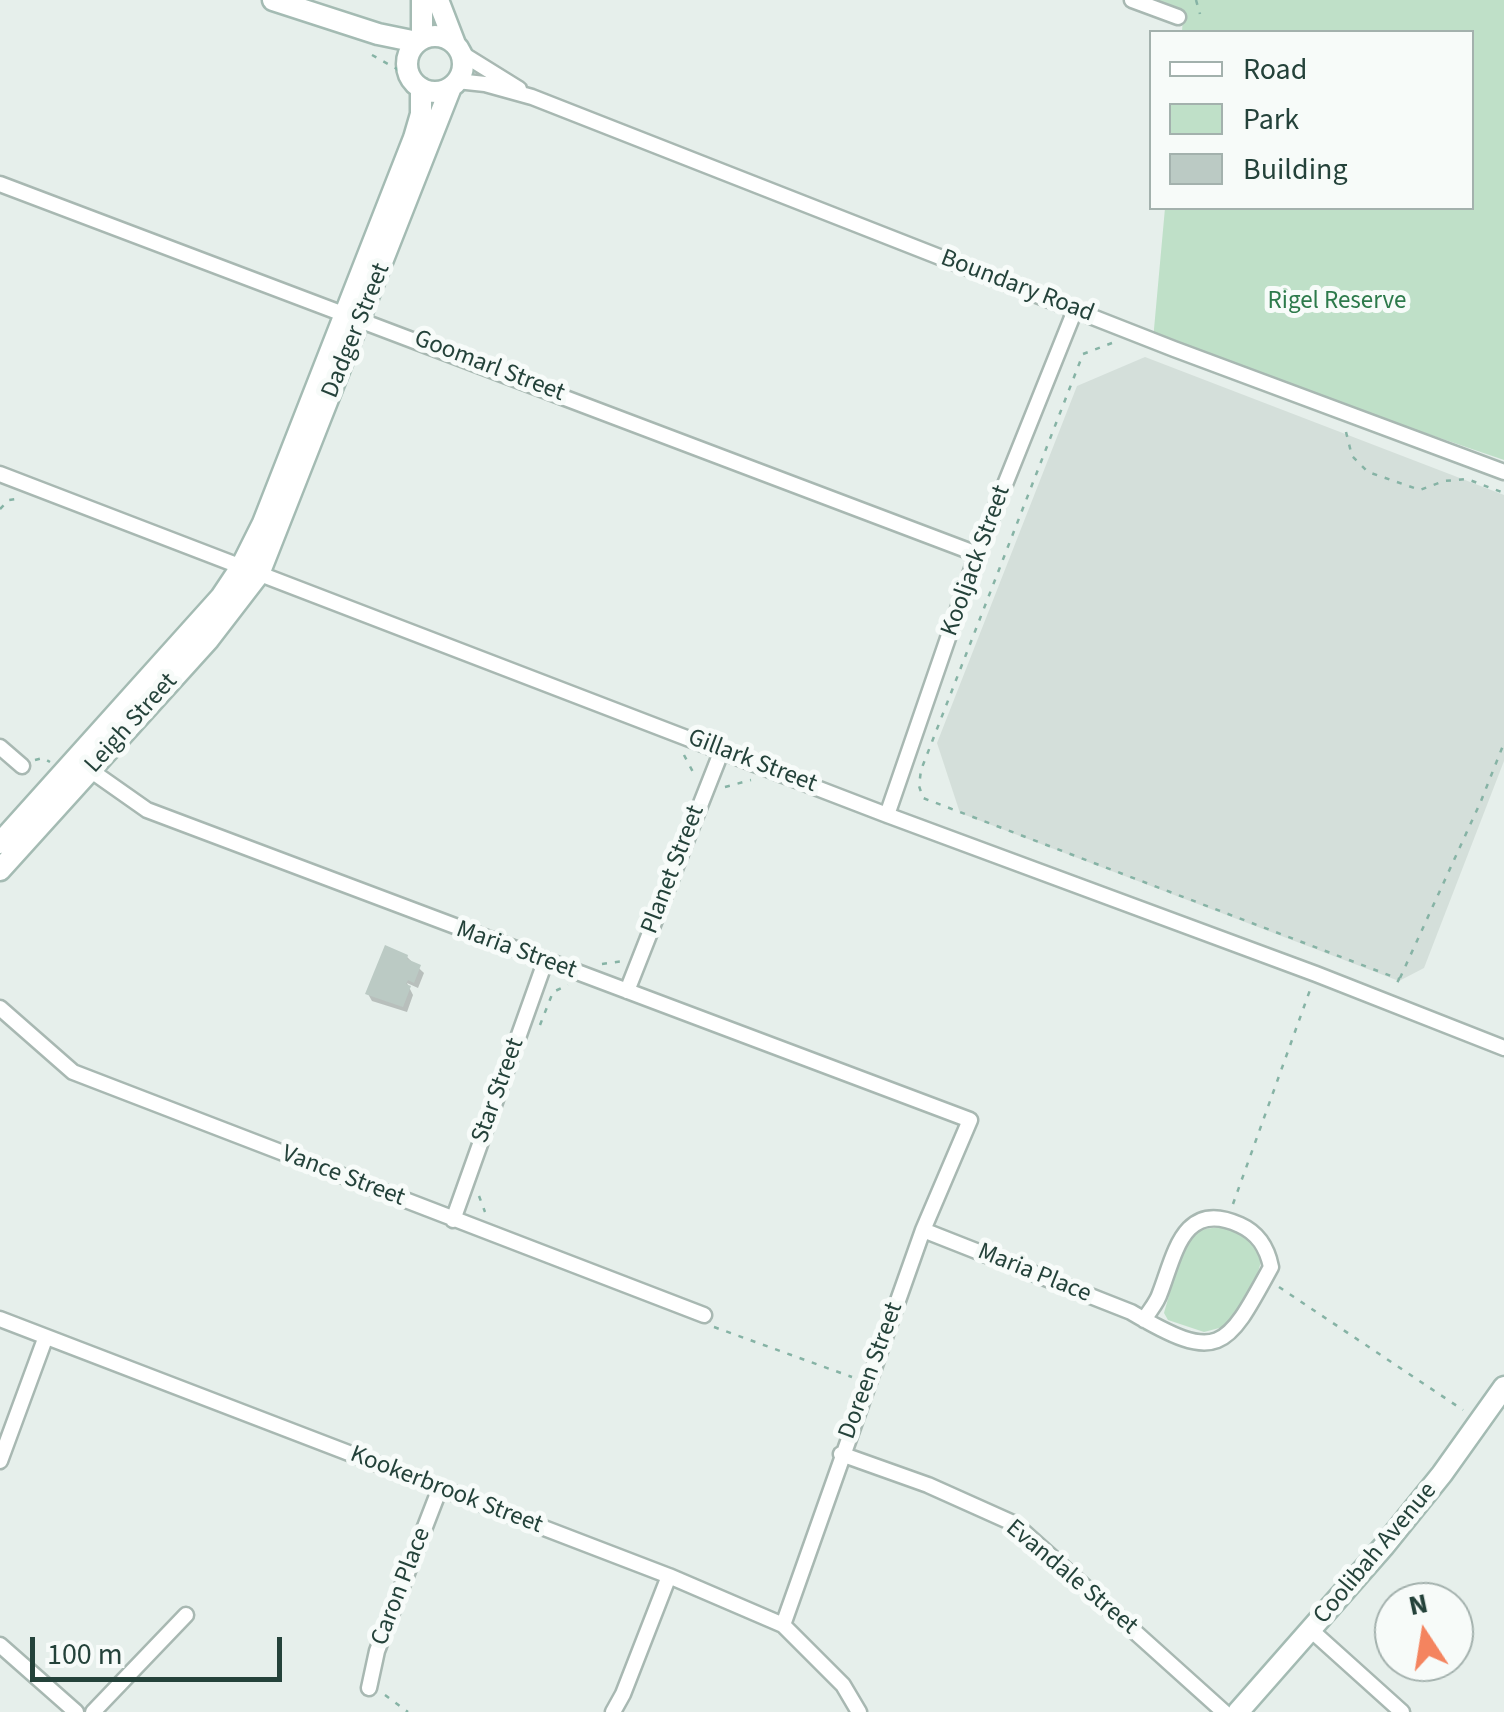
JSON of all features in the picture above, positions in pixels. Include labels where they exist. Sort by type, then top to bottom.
[{"type":"street","points":[[274,0],[340,23],[420,40],[439,36],[458,48]]},
{"type":"street","points":[[411,79],[411,48],[420,40],[422,0]]},
{"type":"street","points":[[340,23],[411,79],[436,92],[454,84],[463,68],[438,0]]},
{"type":"street","points":[[1132,0],[1178,17]]},
{"type":"street","name":"Boundary Road","points":[[458,48],[532,97]]},
{"type":"street","name":"Dadger Street","points":[[354,317],[420,114],[411,79]]},
{"type":"street","name":"Boundary Road","points":[[454,84],[484,84],[532,97],[1504,472]]},
{"type":"street","name":"Dadger Street","points":[[250,571],[263,523],[454,84]]},
{"type":"street","name":"Goomarl Street","points":[[0,184],[976,554]]},
{"type":"street","name":"Kooljack Street","points":[[887,816],[976,554],[1076,310]]},
{"type":"street","name":"Gillark Street","points":[[2,477],[1504,1048]]},
{"type":"street","name":"Leigh Street","points":[[0,870],[221,597],[250,571]]},
{"type":"street","points":[[0,747],[22,766]]},
{"type":"street","name":"Planet Street","points":[[627,991],[722,750]]},
{"type":"street","name":"Leigh Street","points":[[0,842],[82,764]]},
{"type":"street","name":"Maria Street","points":[[82,764],[147,810],[970,1120]]},
{"type":"street","name":"Star Street","points":[[453,1220],[545,962]]},
{"type":"street","name":"Vance Street","points":[[0,1008],[73,1072],[704,1315]]},
{"type":"street","name":"Doreen Street","points":[[782,1625],[923,1230],[970,1120]]},
{"type":"street","points":[[1144,1320],[1159,1297],[1178,1243],[1200,1221],[1227,1219],[1249,1229],[1265,1246],[1271,1267],[1265,1278]]},
{"type":"street","name":"Maria Place","points":[[923,1230],[1198,1342],[1218,1341],[1236,1327],[1265,1278]]},
{"type":"street","name":"Kookerbrook Street","points":[[0,1319],[669,1576],[782,1625],[843,1685],[859,1712]]},
{"type":"street","points":[[0,1461],[45,1339]]},
{"type":"street","name":"Coolibah Avenue","points":[[1238,1712],[1396,1532],[1502,1394]]},
{"type":"street","name":"Evandale Street","points":[[841,1454],[928,1484],[1015,1524],[1224,1712]]},
{"type":"street","name":"Caron Place","points":[[369,1688],[377,1651],[440,1488]]},
{"type":"street","points":[[613,1712],[669,1576]]},
{"type":"street","points":[[93,1712],[186,1615]]},
{"type":"street","points":[[1312,1631],[1402,1712]]},
{"type":"street","points":[[0,1645],[76,1712]]},
{"type":"path","points":[[1196,0],[1200,14]]},
{"type":"path","points":[[372,54],[411,79]]},
{"type":"path","points":[[1119,340],[1083,354],[921,770],[922,798],[1399,980]]},
{"type":"path","points":[[1346,431],[1352,456],[1368,472],[1420,490],[1444,481],[1467,479],[1504,493]]},
{"type":"path","points":[[1388,1002],[1504,742]]},
{"type":"path","points":[[680,748],[695,776],[709,782],[724,787],[759,778]]},
{"type":"path","points":[[540,1028],[553,992],[569,984],[590,991],[601,964],[622,962],[628,957]]},
{"type":"path","points":[[1227,1219],[1316,974]]},
{"type":"path","points":[[476,1190],[488,1219],[486,1232]]},
{"type":"path","points":[[1265,1278],[1481,1422]]},
{"type":"path","points":[[704,1315],[714,1327],[867,1383]]},
{"type":"path","points":[[369,1688],[392,1698],[408,1712]]},
{"type":"shaded area","points":[[1145,357],[1504,495],[1504,761],[1424,968],[1399,981],[960,813],[937,743],[1077,386]]},
{"type":"green space","name":"Rigel Reserve","points":[[1137,0],[1504,0],[1504,460],[1153,340],[1165,210],[1474,210],[1474,30],[1182,30],[1183,16]]},
{"type":"green space","points":[[1221,1227],[1256,1244],[1261,1260],[1254,1281],[1223,1327],[1204,1332],[1168,1320],[1164,1313],[1187,1246],[1198,1232]]},
{"type":"building","points":[[385,945],[421,965],[414,983],[408,980],[406,984],[411,986],[403,1007],[365,994]]}]
